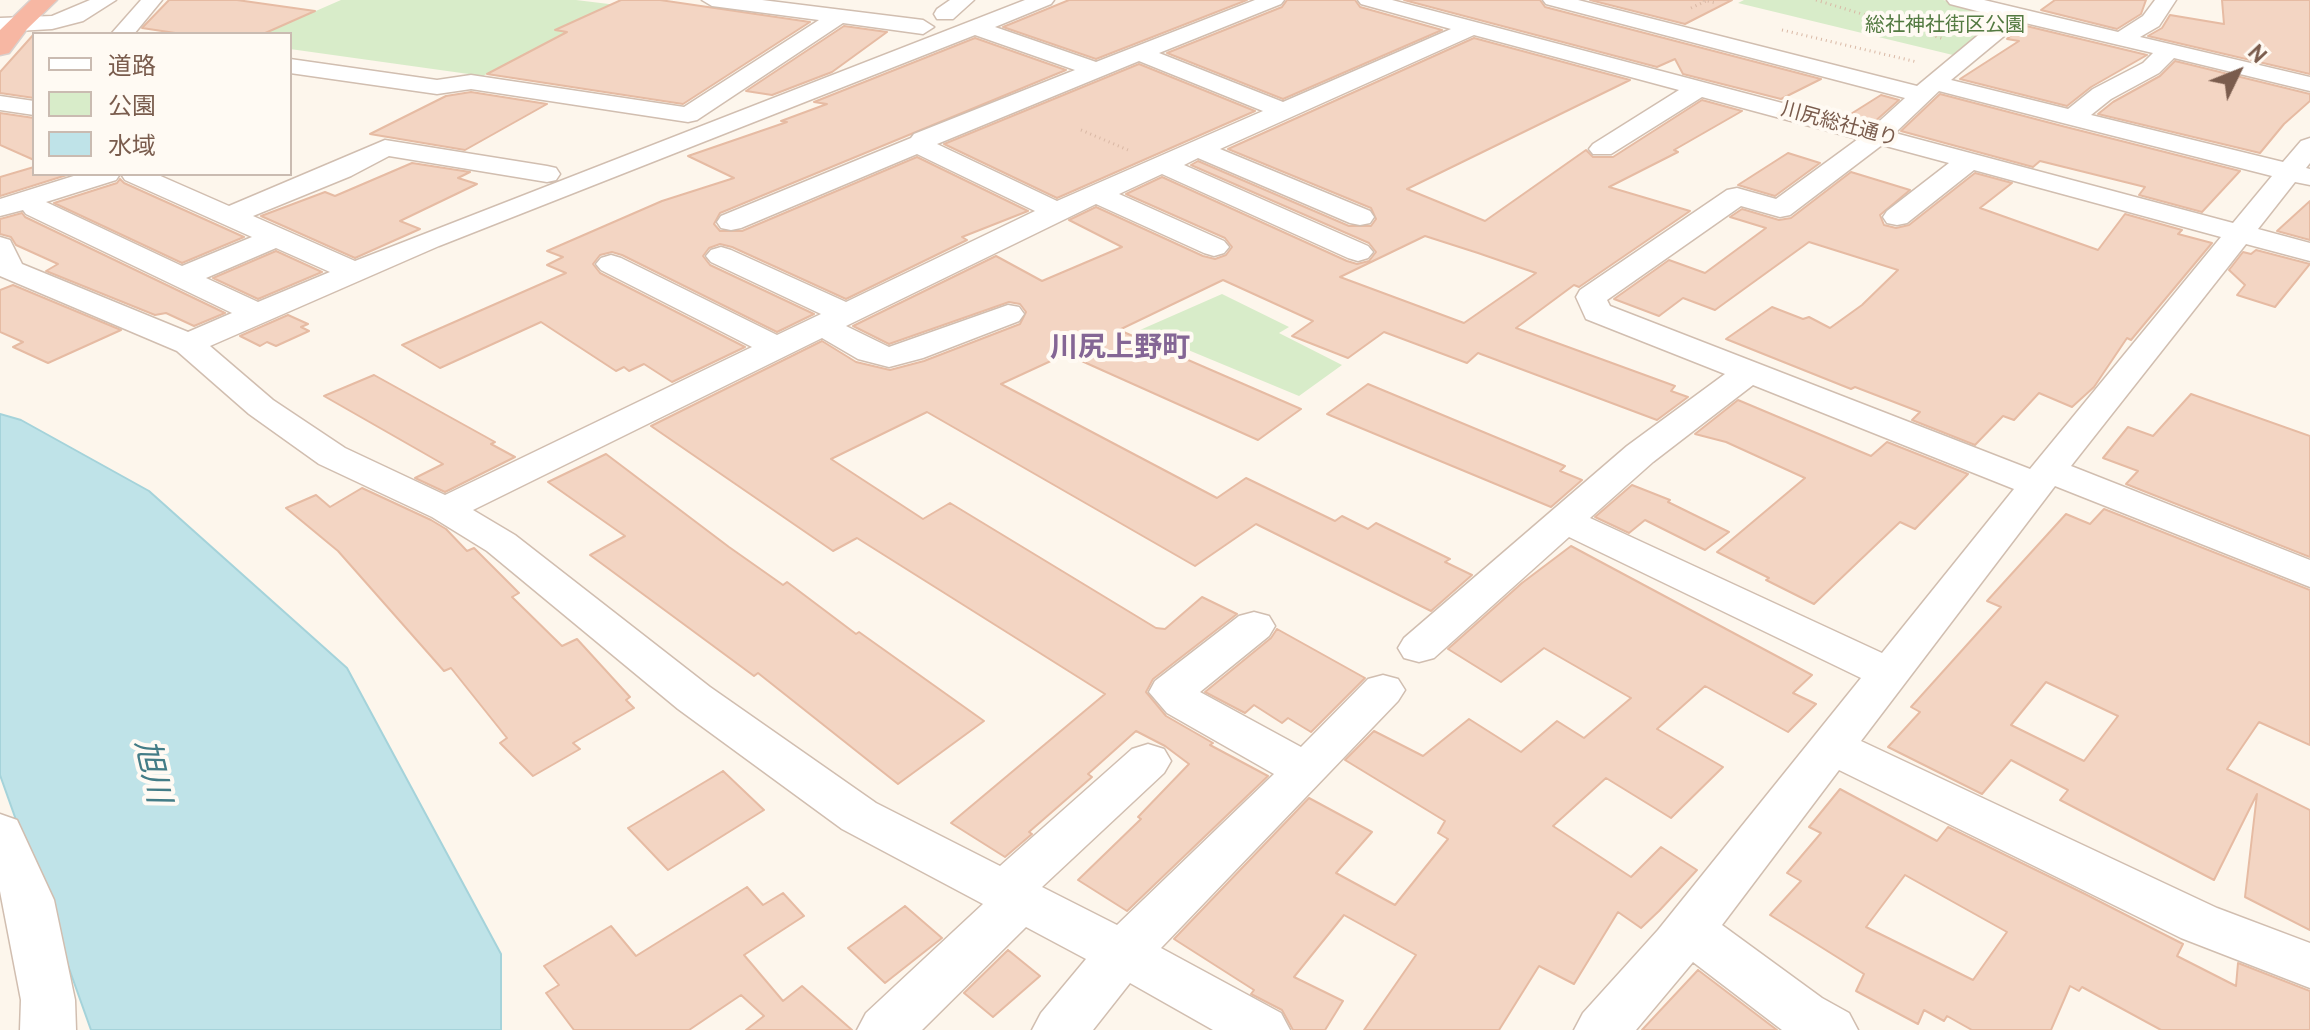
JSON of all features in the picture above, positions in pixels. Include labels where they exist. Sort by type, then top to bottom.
[{"type":"highway","points":[[0,47],[9,16],[45,0]]},
{"type":"street","points":[[9,16],[52,22],[75,16],[106,0]]},
{"type":"street","points":[[99,32],[131,0]]},
{"type":"street","points":[[124,32],[152,0]]},
{"type":"street","points":[[712,0],[923,27]]},
{"type":"street","points":[[817,0],[945,14],[1096,70]]},
{"type":"street","points":[[945,14],[964,0]]},
{"type":"street","points":[[188,344],[355,272],[1044,0]]},
{"type":"street","points":[[1057,211],[925,148],[923,139],[1274,0]]},
{"type":"street","name":"川尻総社通り","points":[[1368,0],[2310,252]]},
{"type":"street","points":[[1553,0],[1701,37],[1936,82],[2072,118],[2304,162]]},
{"type":"street","points":[[1957,0],[2125,37],[2310,84]]},
{"type":"street","points":[[2125,37],[2151,21],[2166,0]]},
{"type":"street","points":[[2018,13],[1878,136],[1780,209],[1737,196],[1591,297],[1597,312],[1749,372],[2310,574]]},
{"type":"street","points":[[292,66],[437,87],[471,82],[688,115],[840,16]]},
{"type":"street","points":[[445,509],[1057,211],[1472,28]]},
{"type":"street","points":[[1638,72],[1701,37]]},
{"type":"street","points":[[2072,118],[2102,94],[2151,68],[2171,49]]},
{"type":"street","points":[[1138,53],[1284,111]]},
{"type":"street","points":[[292,81],[465,107]]},
{"type":"street","points":[[1602,149],[1699,88]]},
{"type":"street","points":[[0,103],[32,108]]},
{"type":"street","points":[[639,132],[686,139]]},
{"type":"street","points":[[731,222],[924,142]]},
{"type":"street","points":[[229,216],[342,170],[385,148],[547,174]]},
{"type":"street","points":[[1198,149],[1360,217]]},
{"type":"street","points":[[1897,217],[1970,160]]},
{"type":"street","points":[[1602,1030],[1689,929],[2239,233],[2304,162]]},
{"type":"street","points":[[1163,165],[1358,252]]},
{"type":"street","points":[[0,208],[101,176]]},
{"type":"street","points":[[139,176],[355,272]]},
{"type":"street","points":[[1097,194],[1214,247]]},
{"type":"street","points":[[36,208],[258,314]]},
{"type":"street","points":[[71,224],[1,247],[9,269],[188,344],[261,407],[332,456],[445,509],[501,543],[694,698],[859,816],[1123,953],[1262,1030]]},
{"type":"street","points":[[182,277],[276,237]]},
{"type":"street","points":[[721,256],[832,318],[870,352],[889,357],[1008,314]]},
{"type":"street","points":[[611,264],[775,346]]},
{"type":"street","points":[[1419,648],[1640,454],[1749,372]]},
{"type":"street","points":[[1566,521],[1889,674]]},
{"type":"street","points":[[1254,626],[1171,692],[1183,702],[1306,771]]},
{"type":"street","points":[[1060,1030],[1123,953],[1383,690]]},
{"type":"street","points":[[1832,747],[2199,923],[2310,966]]},
{"type":"street","points":[[885,1030],[1012,896],[1148,761]]},
{"type":"street","points":[[0,833],[29,900],[48,1000],[48,1030]]},
{"type":"street","points":[[1689,929],[1803,1015],[1830,1030]]},
{"type":"path","points":[[1691,8],[1704,0],[1716,3]]},
{"type":"path","points":[[1816,0],[1920,33],[1978,46]]},
{"type":"path","points":[[1680,5],[1705,11]]},
{"type":"path","points":[[1777,29],[1936,82]]},
{"type":"path","points":[[1081,130],[1163,165]]},
{"type":"green space","points":[[341,0],[576,0],[617,5],[483,76],[292,49],[292,32],[268,32]]},
{"type":"green space","name":"総社神社街区公園","points":[[1744,0],[1943,0],[2007,14],[1957,56],[1738,3]]},
{"type":"green space","points":[[1222,294],[1289,327],[1279,333],[1342,365],[1299,396],[1140,330]]},
{"type":"water","name":"旭川","points":[[0,414],[21,420],[149,491],[347,668],[501,954],[501,1030],[91,1030],[0,775]]},
{"type":"building","points":[[169,0],[237,0],[315,11],[268,32],[169,32],[142,28]]},
{"type":"building","points":[[621,0],[660,0],[810,22],[683,104],[487,74],[567,32],[555,30]]},
{"type":"building","points":[[1069,0],[1247,0],[1096,59],[1003,27]]},
{"type":"building","points":[[1287,0],[1355,0],[1360,7],[1442,30],[1283,99],[1167,53],[1282,7]]},
{"type":"building","points":[[1404,0],[1540,0],[1545,7],[1821,79],[1781,99],[1683,74],[1675,59],[1657,67]]},
{"type":"building","points":[[1590,0],[1732,0],[1685,24]]},
{"type":"building","points":[[2055,0],[2146,0],[2141,14],[2117,29],[2041,10]]},
{"type":"building","points":[[2222,0],[2310,0],[2310,74],[2148,36],[2162,28],[2170,15],[2224,24]]},
{"type":"building","points":[[2022,25],[2147,55],[2091,87],[2067,106],[1960,79],[2019,41],[2007,39]]},
{"type":"building","points":[[844,26],[887,32],[832,72],[772,95],[746,91]]},
{"type":"building","points":[[32,36],[32,98],[0,93],[0,72]]},
{"type":"building","points":[[975,38],[1066,70],[720,213],[714,224],[720,231],[742,231],[917,157],[1028,211],[962,237],[967,240],[846,299],[732,247],[720,244],[709,248],[703,256],[710,265],[814,314],[777,332],[622,255],[612,252],[600,255],[593,264],[600,273],[745,347],[672,382],[644,364],[629,371],[624,367],[616,371],[541,322],[440,368],[402,345],[566,273],[547,265],[563,257],[547,251],[662,201],[734,178],[688,156],[787,122],[781,121],[827,104],[814,102]]},
{"type":"building","points":[[1474,38],[1630,80],[1407,189],[1485,221],[1586,150],[1593,157],[1613,157],[1702,100],[1742,111],[1674,150],[1678,152],[1609,187],[1690,211],[1579,287],[1574,285],[1516,328],[1675,386],[1671,391],[1688,397],[1657,420],[1478,353],[1467,363],[1384,332],[1348,358],[1292,336],[1313,321],[1223,280],[1119,330],[1301,409],[1258,440],[1066,354],[1001,384],[1217,498],[1246,478],[1335,521],[1342,516],[1368,529],[1376,523],[1450,559],[1445,562],[1472,575],[1431,611],[1256,524],[1195,566],[927,412],[831,459],[923,519],[950,503],[1156,628],[1165,629],[1202,597],[1237,614],[1153,679],[1146,692],[1166,716],[1213,743],[1210,745],[1268,776],[1127,911],[1078,880],[1141,819],[1138,817],[1189,764],[1165,746],[1136,731],[1088,774],[1092,777],[1005,857],[951,823],[1105,694],[857,538],[833,551],[651,426],[822,341],[856,362],[890,370],[924,361],[1020,324],[1026,312],[1020,304],[1009,302],[889,344],[853,326],[996,256],[1042,281],[1122,247],[1069,220],[1096,207],[1203,256],[1215,259],[1226,255],[1232,247],[1225,238],[1126,194],[1162,177],[1347,261],[1357,264],[1369,261],[1376,252],[1369,243],[1191,165],[1198,161],[1349,226],[1371,226],[1376,219],[1371,208],[1228,149]],"holes":[[[1425,236],[1536,273],[1464,323],[1340,277]]]},
{"type":"building","points":[[2175,61],[2310,94],[2310,101],[2284,124],[2260,153],[2098,114],[2160,76]]},
{"type":"building","points":[[1139,64],[1255,111],[1057,198],[944,144]]},
{"type":"building","points":[[471,92],[547,104],[465,150],[370,134],[446,96]]},
{"type":"building","points":[[1940,94],[2240,171],[2202,212],[2139,195],[2145,187],[2040,161],[2033,167],[1901,131]]},
{"type":"building","points":[[1881,95],[1899,100],[1872,124],[1846,117]]},
{"type":"building","points":[[0,113],[32,118],[32,159],[0,145]]},
{"type":"building","points":[[1788,153],[1820,163],[1775,196],[1738,185]]},
{"type":"building","points":[[412,163],[470,172],[458,178],[477,184],[400,221],[420,229],[355,258],[261,216],[325,192],[335,196]]},
{"type":"building","points":[[32,168],[32,176],[64,176],[0,196],[0,177]]},
{"type":"building","points":[[1851,172],[1910,190],[1880,215],[1884,225],[1896,228],[1909,225],[1975,173],[2012,183],[1980,208],[2098,250],[2125,214],[2182,230],[2178,234],[2212,243],[2131,340],[2127,338],[2094,387],[2072,407],[2039,393],[2014,420],[2003,416],[1975,445],[1912,420],[1920,412],[1855,387],[1851,389],[1726,339],[1772,307],[1803,319],[1809,317],[1830,328],[1862,305],[1898,270],[1809,242],[1715,310],[1683,298],[1659,316],[1614,299],[1669,260],[1705,273],[1766,228],[1730,217],[1742,209],[1779,220],[1791,218]]},
{"type":"building","points":[[120,179],[244,237],[182,263],[54,203],[117,183]]},
{"type":"building","points":[[2310,201],[2310,240],[2277,231]]},
{"type":"building","points":[[22,213],[225,313],[194,326],[166,313],[155,315],[46,271],[58,264],[16,245],[11,237],[0,234],[0,219]]},
{"type":"building","points":[[2256,250],[2310,264],[2275,307],[2237,295],[2245,285],[2229,270],[2243,252],[2251,254]]},
{"type":"building","points":[[276,251],[322,272],[258,299],[213,278]]},
{"type":"building","points":[[13,285],[121,330],[48,363],[13,347],[23,342],[0,332],[0,290]]},
{"type":"building","points":[[288,315],[308,324],[301,327],[309,331],[276,346],[267,342],[260,346],[240,336]]},
{"type":"building","points":[[374,375],[495,442],[491,444],[515,457],[445,492],[415,478],[443,464],[324,396]]},
{"type":"building","points":[[1368,384],[1565,466],[1560,471],[1582,480],[1551,507],[1327,414]]},
{"type":"building","points":[[2191,394],[2310,436],[2310,557],[2126,484],[2138,471],[2103,458],[2128,427],[2153,436]]},
{"type":"building","points":[[1738,400],[1871,456],[1887,442],[1968,474],[1915,529],[1900,522],[1814,604],[1717,552],[1805,478],[1726,442],[1695,434]]},
{"type":"building","points":[[606,454],[729,547],[783,585],[787,582],[856,634],[859,632],[984,721],[898,784],[758,673],[754,676],[590,555],[625,536],[548,482]]},
{"type":"building","points":[[1632,485],[1670,500],[1668,502],[1729,532],[1705,550],[1645,520],[1629,533],[1595,517]]},
{"type":"building","points":[[362,488],[446,529],[467,551],[474,548],[519,593],[512,597],[562,646],[577,639],[630,697],[626,700],[634,708],[573,743],[580,749],[533,776],[500,743],[507,738],[451,668],[444,671],[338,551],[286,508],[316,495],[330,507]]},
{"type":"building","points":[[2104,509],[2310,590],[2310,745],[2259,722],[2227,769],[2310,810],[2310,930],[2245,897],[2257,794],[2214,880],[2060,800],[2068,790],[2011,760],[1982,794],[1888,747],[1920,712],[1911,707],[2001,607],[1987,601],[2066,514],[2090,524]],"holes":[[[2046,682],[2118,716],[2084,761],[2011,725]]]},
{"type":"building","points":[[1571,546],[1812,675],[1793,693],[1816,704],[1788,732],[1705,686],[1657,729],[1723,767],[1671,818],[1606,778],[1553,826],[1631,877],[1661,847],[1697,870],[1659,911],[1641,928],[1618,912],[1574,984],[1539,966],[1499,1030],[1364,1030],[1416,955],[1344,915],[1294,977],[1343,1001],[1325,1030],[1293,1030],[1282,1010],[1251,994],[1254,990],[1174,939],[1309,798],[1372,832],[1336,873],[1395,905],[1448,839],[1438,833],[1445,821],[1345,760],[1374,731],[1423,756],[1469,719],[1521,752],[1557,721],[1584,738],[1631,698],[1544,648],[1501,682],[1448,649],[1522,583]]},
{"type":"building","points":[[1277,629],[1365,678],[1311,732],[1288,718],[1282,723],[1254,705],[1245,713],[1205,692],[1271,638]]},
{"type":"building","points":[[723,771],[764,810],[668,870],[628,828]]},
{"type":"building","points":[[1840,789],[1937,841],[1948,827],[2183,944],[2177,956],[2236,986],[2238,963],[2310,991],[2310,1030],[2161,1030],[2082,987],[2079,991],[2070,986],[2051,1030],[1972,1030],[1947,1016],[1944,1021],[1924,1010],[1918,1024],[1856,991],[1864,974],[1770,915],[1801,881],[1787,873],[1821,833],[1809,827]],"holes":[[[1905,875],[2007,932],[1973,980],[1866,927]]]},
{"type":"building","points":[[747,887],[763,905],[783,893],[804,916],[744,955],[783,1001],[802,986],[852,1030],[746,1030],[764,1016],[741,995],[689,1030],[574,1030],[546,993],[559,985],[544,966],[611,926],[636,956]]},
{"type":"building","points":[[905,906],[942,938],[885,983],[848,948]]},
{"type":"building","points":[[1008,950],[1040,976],[993,1017],[964,993]]},
{"type":"building","points":[[1698,970],[1777,1030],[1642,1030]]},
{"type":"district","name":"川尻上野町","points":[[1120,350]]}]
